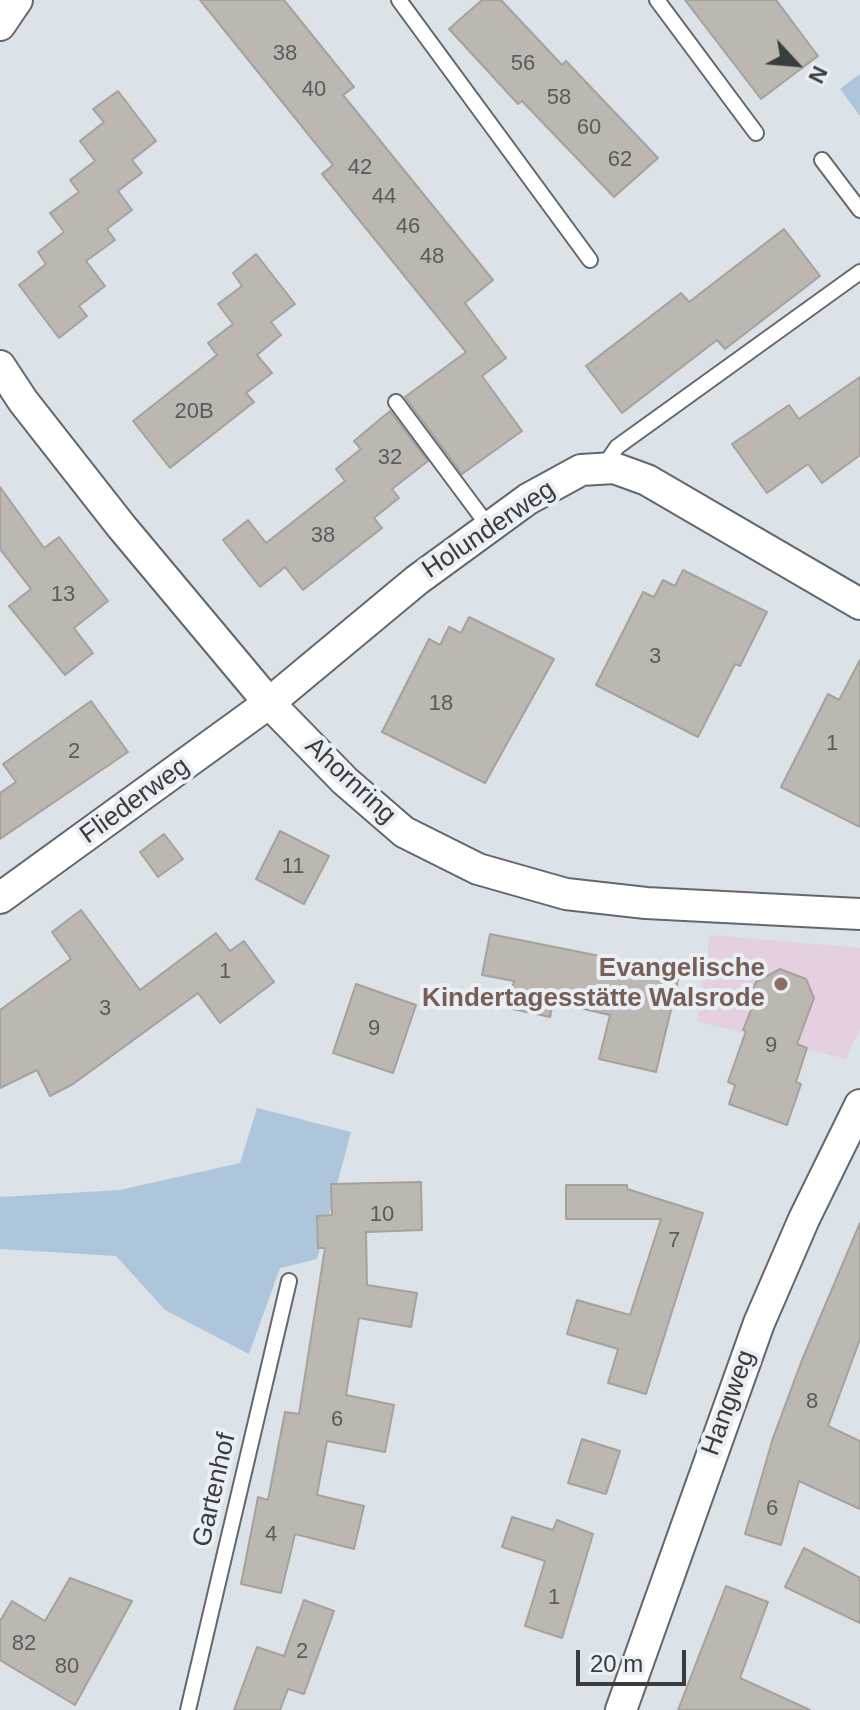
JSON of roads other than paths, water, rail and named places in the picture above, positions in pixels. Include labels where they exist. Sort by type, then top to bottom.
[{"type":"street","points":[[0,25],[17,0]]},
{"type":"street","name":"Ahornring","points":[[0,366],[23,401],[121,526],[269,703],[345,781],[404,832],[478,869],[566,894],[630,902],[860,914]]},
{"type":"street","name":"Holunderweg","points":[[269,703],[417,580],[528,499],[581,470],[614,468],[647,480],[860,604]]},
{"type":"street","name":"Fliederweg","points":[[0,898],[269,703]]},
{"type":"street","name":"Hangweg","points":[[621,1710],[759,1323],[804,1219],[860,1105]]},
{"type":"lane","points":[[399,0],[590,260]]},
{"type":"lane","points":[[657,0],[756,133]]},
{"type":"lane","points":[[822,160],[860,210]]},
{"type":"lane","points":[[602,469],[617,447],[860,272]]},
{"type":"lane","points":[[396,402],[489,527]]},
{"type":"lane","name":"Gartenhof","points":[[188,1710],[289,1281]]},
{"type":"place","name":"Evangelische Kindertagesstätte Walsrode","points":[[781,984]]}]
